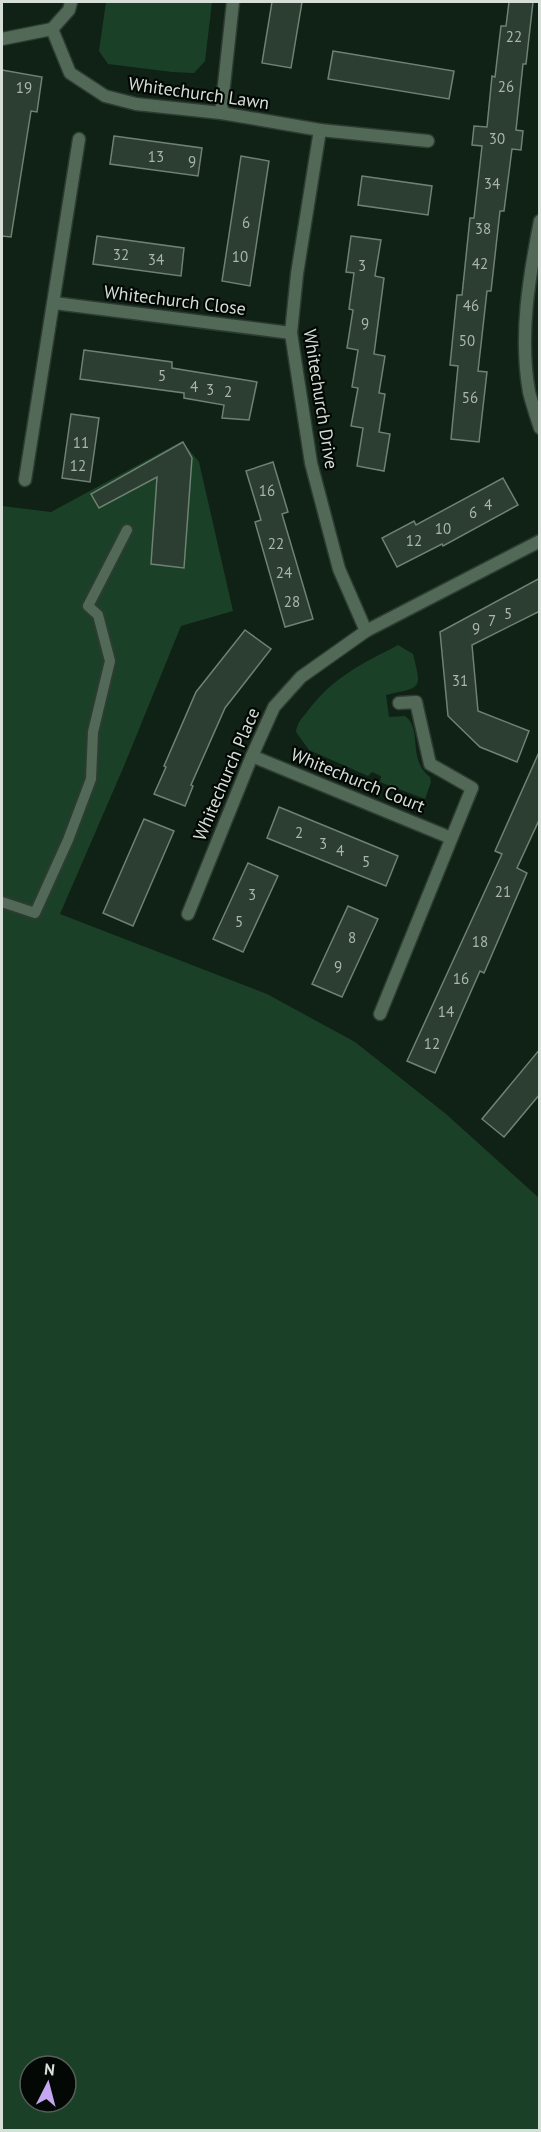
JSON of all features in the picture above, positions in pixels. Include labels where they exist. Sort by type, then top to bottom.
[{"type":"street","points":[[2,39],[52,29],[69,10],[71,2]]},
{"type":"street","points":[[221,114],[233,2]]},
{"type":"street","name":"Whitechurch Lawn","points":[[52,29],[70,73],[105,96],[136,104],[221,114],[320,130],[428,141]]},
{"type":"street","name":"Whitechurch Drive","points":[[320,130],[297,274],[291,333],[311,463],[339,569],[366,631]]},
{"type":"street","points":[[25,480],[79,139]]},
{"type":"street","points":[[540,221],[531,263],[524,335],[530,392],[540,428]]},
{"type":"street","name":"Whitechurch Close","points":[[54,303],[291,333]]},
{"type":"street","name":"Whitechurch Place","points":[[188,914],[274,707],[301,677],[366,631],[540,542]]},
{"type":"street","points":[[380,1014],[450,837],[472,788],[430,764],[416,702],[399,704]]},
{"type":"street","name":"Whitechurch Court","points":[[252,756],[450,837]]},
{"type":"lane","points":[[2,902],[35,913],[68,840],[91,779],[93,732],[110,661],[98,615],[88,606],[127,530]]},
{"type":"green space","points":[[106,2],[212,2],[205,61],[194,73],[108,64],[99,51]]},
{"type":"green space","points":[[182,441],[199,462],[233,611],[181,626],[60,914],[267,994],[355,1042],[446,1114],[539,1198],[539,2130],[2,2130],[2,506],[51,512]]},
{"type":"green space","points":[[398,645],[413,654],[418,681],[413,688],[386,695],[389,717],[405,716],[410,722],[419,762],[431,782],[425,799],[380,782],[381,776],[372,772],[368,776],[309,750],[296,732],[303,716],[337,681]]},
{"type":"building","points":[[272,2],[302,2],[291,68],[262,63]]},
{"type":"building","points":[[509,2],[533,2],[516,130],[523,131],[521,150],[512,149],[504,211],[500,211],[491,291],[487,291],[478,371],[487,372],[479,442],[451,439],[458,366],[450,365],[457,295],[462,295],[470,218],[474,218],[482,146],[472,145],[474,126],[487,127],[492,76],[495,77],[501,26],[506,26]]},
{"type":"building","points":[[333,51],[454,71],[449,99],[328,79]]},
{"type":"building","points":[[2,70],[42,77],[37,112],[31,111],[11,237],[2,236]]},
{"type":"building","points":[[114,136],[202,148],[198,176],[110,164]]},
{"type":"building","points":[[241,156],[269,161],[250,286],[222,281]]},
{"type":"building","points":[[362,176],[432,186],[428,215],[358,205]]},
{"type":"building","points":[[97,236],[184,248],[181,276],[93,264]]},
{"type":"building","points":[[351,236],[381,240],[375,276],[384,278],[374,354],[385,356],[379,393],[385,394],[379,432],[390,434],[384,471],[357,466],[363,428],[351,426],[358,388],[352,387],[358,350],[347,348],[353,310],[349,309],[354,273],[346,272]]},
{"type":"building","points":[[84,350],[172,362],[172,368],[257,382],[249,420],[222,418],[224,405],[184,398],[184,393],[80,379]]},
{"type":"building","points":[[71,414],[99,418],[90,482],[62,478]]},
{"type":"building","points":[[183,442],[192,458],[184,568],[151,564],[157,477],[99,508],[91,494]]},
{"type":"building","points":[[273,462],[288,512],[282,514],[313,619],[285,627],[255,522],[261,520],[246,471]]},
{"type":"building","points":[[503,478],[518,505],[443,546],[442,544],[397,567],[382,538],[414,521],[416,525]]},
{"type":"building","points":[[540,578],[540,611],[472,645],[478,711],[529,731],[517,762],[480,747],[448,716],[440,632]]},
{"type":"building","points":[[245,630],[271,649],[225,708],[191,785],[193,786],[185,806],[154,794],[196,692]]},
{"type":"building","points":[[540,750],[540,818],[517,868],[527,873],[484,973],[480,971],[435,1073],[407,1061],[502,854],[495,851]]},
{"type":"building","points":[[279,807],[398,856],[386,886],[267,838]]},
{"type":"building","points":[[144,819],[174,831],[133,926],[103,913]]},
{"type":"building","points":[[248,863],[278,876],[243,952],[213,939]]},
{"type":"building","points":[[348,906],[378,919],[342,997],[312,984]]},
{"type":"building","points":[[540,1049],[540,1094],[504,1137],[482,1119]]}]
